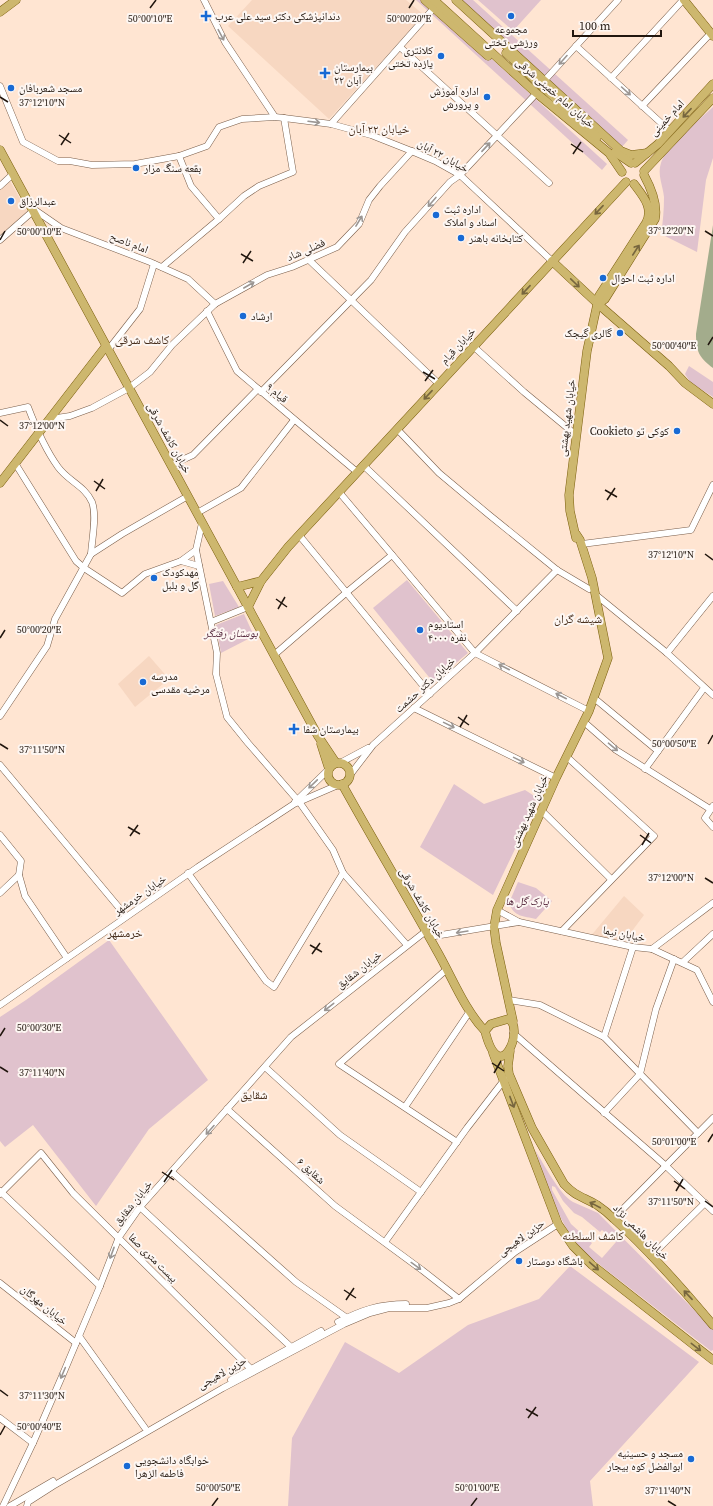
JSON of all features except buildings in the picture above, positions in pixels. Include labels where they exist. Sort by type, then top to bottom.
[{"type":"main road","points":[[0,12],[16,0]]},
{"type":"main road","points":[[425,0],[434,4],[532,97],[616,162]]},
{"type":"main road","name":"خیابان امام خمینی شرقی","points":[[448,0],[612,151],[633,163]]},
{"type":"main road","points":[[456,0],[621,151],[631,155],[647,153]]},
{"type":"main road","points":[[683,0],[712,32]]},
{"type":"main road","name":"خیابان امام خمینی شرقی","points":[[434,4],[535,92],[609,153],[622,172]]},
{"type":"main road","name":"امام خمینی","points":[[633,163],[647,153],[670,131],[713,84]]},
{"type":"main road","name":"امام خمینی","points":[[644,173],[713,98]]},
{"type":"main road","name":"خیابان کاشف شرقی","points":[[0,150],[318,736]]},
{"type":"main road","points":[[598,304],[605,299],[655,219],[656,210],[652,192],[644,173],[639,164],[633,163],[625,166],[622,172],[626,182],[634,184],[640,182],[644,173]]},
{"type":"main road","name":"خیابان قیام","points":[[248,608],[261,581],[288,547],[626,182]]},
{"type":"main road","name":"خیابان شهید بهشتی","points":[[598,614],[589,589],[576,542],[576,534],[570,511],[569,495],[587,351],[599,296],[646,223],[649,215],[648,206],[634,184]]},
{"type":"main road","name":"خیابان ۲۲ آبان","points":[[552,261],[598,304],[669,366],[685,383],[713,404]]},
{"type":"main road","points":[[0,483],[99,357],[109,351]]},
{"type":"main road","name":"خیابان شهید بهشتی","points":[[513,1022],[496,943],[494,927],[497,910],[556,778],[584,722],[608,658],[598,614],[596,595],[582,544],[576,534]]},
{"type":"main road","points":[[237,587],[261,581]]},
{"type":"main road","points":[[318,736],[338,763]]},
{"type":"main road","points":[[318,736],[328,769],[329,780],[340,785],[349,779],[350,775],[348,768],[343,763],[338,763],[328,769]]},
{"type":"main road","name":"خیابان کاشف شرقی","points":[[340,785],[427,934],[470,1012],[477,1023],[485,1031]]},
{"type":"main road","points":[[493,1053],[497,1056],[502,1056],[510,1051],[515,1027],[513,1022],[508,1019],[490,1024],[485,1031],[493,1053],[506,1077],[558,1224],[573,1246],[592,1265],[713,1360]]},
{"type":"main road","name":"خیابان هاشمی نژاد","points":[[510,1051],[506,1077],[532,1128],[564,1184],[575,1194],[598,1205],[614,1218],[691,1298],[713,1325]]},
{"type":"street","points":[[204,0],[225,42],[275,117]]},
{"type":"street","points":[[545,80],[618,0]]},
{"type":"street","points":[[611,78],[683,0]]},
{"type":"street","points":[[331,124],[400,47],[434,4]]},
{"type":"street","points":[[642,106],[712,32]]},
{"type":"street","points":[[576,46],[670,131]]},
{"type":"street","points":[[400,47],[549,183]]},
{"type":"street","name":"خیابان ۲۲ آبان","points":[[0,86],[23,142],[58,161],[70,161],[92,165],[135,164],[179,156],[207,146],[219,127],[242,119],[275,117],[284,118],[331,124],[371,135],[412,151],[460,175],[552,261]]},
{"type":"street","points":[[171,466],[192,455],[352,301],[371,280],[405,232],[450,182],[460,175],[532,97]]},
{"type":"street","points":[[162,268],[244,196],[259,186],[293,172],[284,118]]},
{"type":"street","name":"فضلی شاد","points":[[50,418],[70,416],[104,402],[129,388],[150,372],[172,345],[215,304],[267,275],[292,267],[340,245],[358,224],[369,200],[412,151]]},
{"type":"street","points":[[179,156],[191,186],[219,219]]},
{"type":"street","points":[[0,186],[13,174]]},
{"type":"street","points":[[0,240],[32,209]]},
{"type":"street","name":"امام ناصح","points":[[32,209],[61,228],[154,264],[188,279],[215,304]]},
{"type":"street","points":[[309,260],[439,384]]},
{"type":"street","points":[[109,351],[140,309],[154,264]]},
{"type":"street","name":"قیام ۹","points":[[207,311],[237,371],[357,472]]},
{"type":"street","points":[[473,346],[524,392],[576,435]]},
{"type":"street","points":[[0,413],[28,407],[38,433],[59,468],[85,491],[92,502],[94,513],[91,554],[55,619],[50,639],[42,655],[0,716]]},
{"type":"street","points":[[197,513],[240,488],[294,420]]},
{"type":"street","points":[[397,429],[439,473],[557,570],[589,589]]},
{"type":"street","points":[[15,463],[76,561],[122,593],[145,574],[181,561],[196,550]]},
{"type":"street","points":[[363,465],[517,611]]},
{"type":"street","points":[[582,544],[691,530],[713,485]]},
{"type":"street","points":[[339,492],[475,653],[589,710]]},
{"type":"street","points":[[91,554],[122,534],[188,496]]},
{"type":"street","points":[[202,523],[196,550],[217,653],[216,674],[228,717],[297,802],[333,850],[344,872],[406,945]]},
{"type":"street","points":[[299,535],[430,694]]},
{"type":"street","points":[[274,655],[346,592],[392,555]]},
{"type":"street","points":[[181,561],[199,566]]},
{"type":"street","name":"خیابان دکتر حشمت","points":[[373,745],[475,653],[557,570]]},
{"type":"street","points":[[596,595],[666,653],[713,695]]},
{"type":"street","points":[[666,653],[713,596]]},
{"type":"street","points":[[211,622],[248,608]]},
{"type":"street","points":[[645,769],[704,688]]},
{"type":"street","points":[[594,698],[658,751]]},
{"type":"street","points":[[414,708],[556,778]]},
{"type":"street","points":[[584,722],[616,750],[645,769],[712,807],[705,818],[713,827]]},
{"type":"street","points":[[338,763],[373,745]]},
{"type":"street","points":[[350,775],[373,745]]},
{"type":"street","points":[[562,931],[654,836],[567,757]]},
{"type":"street","points":[[0,765],[126,916]]},
{"type":"street","points":[[297,802],[328,769]]},
{"type":"street","points":[[297,802],[340,785]]},
{"type":"street","name":"خیابان خرمشهر","points":[[0,1005],[188,873],[297,802]]},
{"type":"street","points":[[542,810],[612,879]]},
{"type":"street","points":[[0,835],[21,861],[19,875],[25,896],[67,958]]},
{"type":"street","points":[[188,873],[266,981],[274,987],[344,872]]},
{"type":"street","points":[[0,893],[19,875]]},
{"type":"street","name":"خیابان نیما","points":[[497,910],[519,922],[633,947],[652,949],[713,903]]},
{"type":"street","name":"خیابان نیما","points":[[427,934],[494,927],[519,922]]},
{"type":"street","name":"خیابان شقایق","points":[[3,1506],[76,1343],[100,1286],[118,1237],[140,1208],[291,1037],[406,945],[427,934]]},
{"type":"street","points":[[683,962],[712,937]]},
{"type":"street","points":[[604,1037],[633,947]]},
{"type":"street","points":[[652,949],[683,962],[697,970],[713,1002]]},
{"type":"street","points":[[604,1112],[640,1074],[656,1009],[674,959]]},
{"type":"street","points":[[447,969],[339,1064],[457,1142]]},
{"type":"street","points":[[509,1000],[540,1005],[604,1037],[698,1133]]},
{"type":"street","points":[[405,1107],[470,1012]]},
{"type":"street","points":[[513,1034],[666,1166],[713,1211]]},
{"type":"street","points":[[265,1067],[340,1135],[421,1192]]},
{"type":"street","points":[[385,1242],[506,1077]]},
{"type":"street","name":"شقایق ۶","points":[[227,1109],[334,1206],[385,1242],[459,1299]]},
{"type":"street","points":[[614,1218],[713,1118]]},
{"type":"street","name":"بیست متری صفا","points":[[1,1192],[41,1153],[73,1193],[252,1370]]},
{"type":"street","points":[[172,1172],[296,1282],[347,1318]]},
{"type":"street","points":[[1,1192],[100,1286]]},
{"type":"street","points":[[651,1256],[705,1203]]},
{"type":"street","points":[[140,1208],[291,1347]]},
{"type":"street","name":"حزین لاهیجی","points":[[10,1506],[145,1428],[252,1370],[344,1324],[370,1313],[389,1308],[427,1308],[459,1299],[515,1252],[558,1224]]},
{"type":"street","name":"خیابان مهرگان","points":[[0,1283],[76,1343]]},
{"type":"street","name":"حزین لاهیجی","points":[[27,1506],[28,1502],[53,1486],[291,1347],[347,1318],[366,1309],[388,1304],[430,1304],[459,1299]]},
{"type":"street","points":[[78,1336],[145,1428]]},
{"type":"street","points":[[0,1418],[32,1443]]},
{"type":"shaded area","name":"بیمارستان ۲۲ آبان","points":[[252,0],[406,0],[424,15],[329,119],[228,26]]},
{"type":"shaded area","name":"عبدالرزاق","points":[[10,181],[28,213],[0,235],[0,189]]},
{"type":"shaded area","points":[[713,225],[713,368],[704,361],[699,354],[696,334]]},
{"type":"shaded area","name":"مدرسه مرضیه مقدسی","points":[[149,656],[169,679],[135,707],[118,684]]},
{"type":"shaded area","points":[[624,896],[644,915],[623,943],[590,937]]},
{"type":"green space","points":[[416,0],[427,0],[607,164],[602,170]]},
{"type":"green space","points":[[460,0],[473,0],[628,140],[622,147]]},
{"type":"green space","name":"مجموعه ورزشی تختی","points":[[478,0],[541,0],[513,31]]},
{"type":"green space","points":[[713,107],[713,158],[706,180],[697,252],[661,234],[664,197],[660,167],[664,157],[676,142]]},
{"type":"green space","points":[[689,366],[713,382],[713,397],[690,382],[685,374]]},
{"type":"green space","name":"استادیوم ۴۰۰۰ نفره","points":[[407,580],[468,653],[433,682],[373,608]]},
{"type":"green space","name":"بوستان رفتگر","points":[[223,581],[239,607],[215,616],[209,584]]},
{"type":"green space","name":"بوستان رفتگر","points":[[244,614],[254,636],[221,653],[216,625]]},
{"type":"green space","points":[[454,784],[484,804],[525,790],[539,799],[493,895],[420,847]]},
{"type":"green space","name":"پارک گل ها","points":[[518,882],[536,888],[552,901],[536,919],[520,915],[511,908],[509,903]]},
{"type":"green space","points":[[109,940],[208,1080],[149,1129],[96,1206],[33,1125],[5,1147],[0,1141],[0,1017]]},
{"type":"green space","points":[[535,1150],[562,1192],[573,1202],[598,1213],[713,1329],[713,1350],[711,1351],[581,1249],[570,1234],[558,1212]],"holes":[[[552,1186],[555,1187],[563,1201],[574,1213],[582,1217],[600,1232],[602,1230],[616,1242],[602,1258],[589,1247],[592,1243],[571,1224],[552,1190]]]},
{"type":"green space","points":[[570,1266],[699,1362],[590,1481],[593,1506],[288,1506],[292,1438],[345,1342],[399,1373],[468,1325],[539,1299]]},
{"type":"place","name":"دندانپزشکی دکتر سید علی عرب","points":[[206,16]]},
{"type":"place","name":"مجموعه ورزشی تختی","points":[[511,16]]},
{"type":"place","name":"کلانتری یازده تختی","points":[[441,56]]},
{"type":"place","name":"بیمارستان ۲۲ آبان","points":[[325,73]]},
{"type":"place","name":"مسجد شعربافان","points":[[11,88]]},
{"type":"place","name":"اداره آموزش و پرورش","points":[[487,97]]},
{"type":"place","name":"بقعه سنگ مزار","points":[[136,168]]},
{"type":"place","name":"عبدالرزاق","points":[[11,201]]},
{"type":"place","name":"اداره ثبت اسناد و املاک","points":[[436,215]]},
{"type":"place","name":"کتابخانه باهنر","points":[[461,238]]},
{"type":"place","name":"اداره ثبت احوال","points":[[603,278]]},
{"type":"place","name":"ارشاد","points":[[243,316]]},
{"type":"place","name":"گالری گیجک","points":[[620,333]]},
{"type":"place","name":"Cookieto کوکی تو","points":[[677,431]]},
{"type":"place","name":"مهدکودک گل و بلبل","points":[[154,578]]},
{"type":"place","name":"استادیوم ۴۰۰۰ نفره","points":[[420,630]]},
{"type":"place","name":"مدرسه مرضیه مقدسی","points":[[143,682]]},
{"type":"place","name":"بیمارستان شفا","points":[[294,729]]},
{"type":"place","name":"باشگاه دوستار","points":[[519,1261]]},
{"type":"place","name":"مسجد و حسینیه ابوالفضل کوه بیجار","points":[[691,1459]]},
{"type":"place","name":"خوابگاه دانشجویی فاطمه الزهرا","points":[[127,1466]]},
{"type":"district","name":"خیابان ۲۲ آبان","points":[[379,129]]},
{"type":"district","name":"کاشف شرقی","points":[[142,340]]},
{"type":"district","name":"شیشه گران","points":[[578,619]]},
{"type":"district","name":"خرمشهر","points":[[125,933]]},
{"type":"district","name":"شقایق","points":[[254,1095]]},
{"type":"district","name":"کاشف السلطنه","points":[[593,1236]]}]
